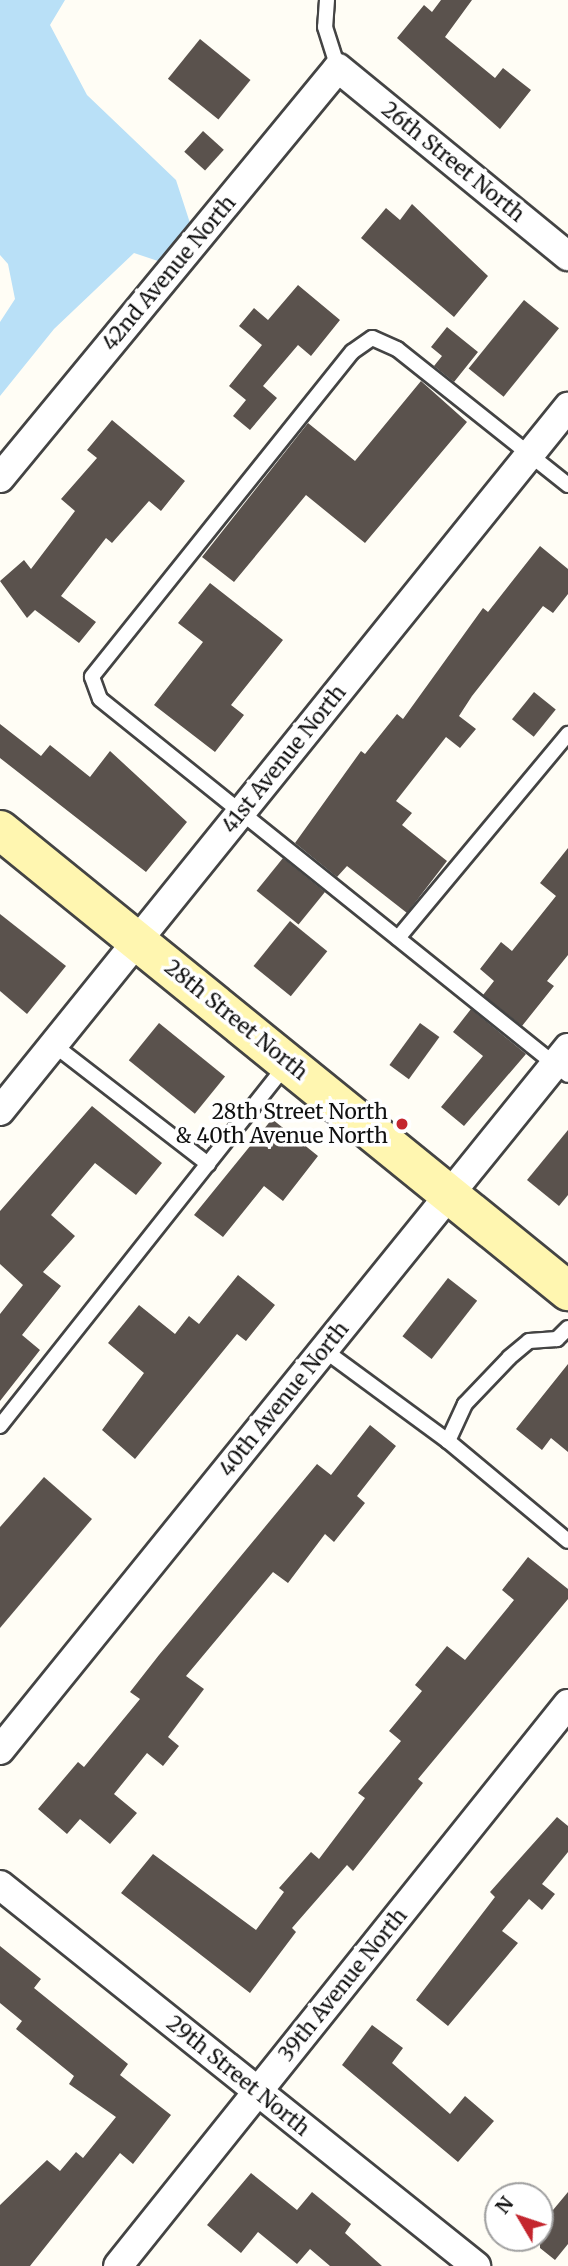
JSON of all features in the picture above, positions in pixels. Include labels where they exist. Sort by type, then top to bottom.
[{"type":"street","name":"26th Street North","points":[[338,68],[568,256]]},
{"type":"street","name":"42nd Avenue North","points":[[0,478],[338,68]]},
{"type":"street","name":"41st Avenue North","points":[[0,1111],[568,407]]},
{"type":"street","name":"28th Street North","points":[[0,830],[568,1291]]},
{"type":"street","name":"40th Avenue North","points":[[0,1750],[450,1194],[564,1063]]},
{"type":"street","name":"39th Avenue North","points":[[118,2266],[568,1704]]},
{"type":"street","name":"29th Street North","points":[[0,1885],[476,2266]]},
{"type":"lane","points":[[327,0],[325,27],[338,68]]},
{"type":"lane","points":[[564,1063],[398,938],[100,699],[92,677],[352,352],[372,338],[397,349],[568,485]]},
{"type":"lane","points":[[398,938],[568,734]]},
{"type":"lane","points":[[54,1045],[208,1164]]},
{"type":"lane","points":[[0,1426],[288,1063]]},
{"type":"lane","points":[[448,1441],[465,1404],[509,1359],[529,1341],[557,1339],[568,1328]]},
{"type":"lane","points":[[324,1350],[448,1441],[568,1541]]},
{"type":"water","points":[[0,0],[65,0],[50,25],[87,95],[176,180],[190,223],[158,261],[134,253],[54,329],[0,396],[0,322],[15,299],[8,264],[0,255]]},
{"type":"building","points":[[441,0],[472,0],[445,37],[495,78],[503,68],[531,90],[500,129],[397,38],[424,5],[432,12]]},
{"type":"building","points":[[200,39],[251,80],[218,120],[168,79]]},
{"type":"building","points":[[203,131],[224,150],[205,171],[184,152]]},
{"type":"building","points":[[412,204],[488,276],[454,317],[361,238],[386,208],[400,220]]},
{"type":"building","points":[[298,285],[340,320],[311,356],[298,345],[263,386],[277,398],[250,430],[233,416],[246,400],[229,386],[262,345],[239,326],[254,308],[268,320]]},
{"type":"building","points":[[524,300],[559,328],[504,397],[469,368]]},
{"type":"building","points":[[447,327],[478,352],[454,382],[434,366],[442,356],[431,347]]},
{"type":"building","points":[[421,381],[467,422],[365,543],[306,495],[234,582],[202,557],[308,423],[355,461]]},
{"type":"building","points":[[112,420],[185,481],[161,511],[149,501],[112,543],[106,538],[61,596],[96,622],[79,643],[35,610],[27,618],[0,581],[24,560],[31,569],[75,511],[61,499],[97,458],[87,450]]},
{"type":"building","points":[[540,546],[568,569],[568,594],[553,613],[543,606],[472,696],[459,716],[476,729],[460,748],[446,737],[396,801],[412,813],[402,825],[447,861],[407,913],[347,866],[337,877],[295,843],[361,751],[365,754],[397,714],[403,719],[483,608],[488,612]]},
{"type":"building","points":[[210,583],[283,640],[231,705],[244,715],[215,752],[154,705],[203,642],[178,623]]},
{"type":"building","points":[[534,692],[556,710],[534,737],[512,719]]},
{"type":"building","points":[[0,724],[41,756],[50,745],[90,777],[110,751],[187,822],[146,872],[0,758]]},
{"type":"building","points":[[568,848],[568,955],[547,981],[554,986],[522,1026],[483,995],[494,981],[480,969],[501,942],[512,951],[556,896],[540,883]]},
{"type":"building","points":[[283,858],[325,892],[299,925],[257,891]]},
{"type":"building","points":[[0,914],[66,966],[27,1014],[0,991]]},
{"type":"building","points":[[290,921],[327,951],[291,996],[253,966]]},
{"type":"building","points":[[471,1009],[526,1054],[464,1126],[441,1107],[483,1056],[453,1032]]},
{"type":"building","points":[[159,1023],[225,1076],[195,1114],[129,1060]]},
{"type":"building","points":[[420,1023],[439,1037],[409,1079],[389,1065]]},
{"type":"building","points":[[92,1106],[162,1163],[136,1195],[95,1163],[51,1215],[75,1236],[43,1272],[61,1286],[22,1335],[40,1350],[0,1401],[0,1314],[23,1285],[0,1264],[0,1211]]},
{"type":"building","points":[[272,1119],[318,1156],[283,1201],[264,1186],[223,1237],[194,1215]]},
{"type":"building","points":[[568,1130],[568,1195],[559,1206],[527,1180]]},
{"type":"building","points":[[238,1275],[275,1305],[246,1341],[237,1334],[135,1459],[102,1430],[144,1373],[108,1343],[139,1305],[175,1334],[189,1316],[199,1324]]},
{"type":"building","points":[[448,1278],[477,1301],[432,1359],[402,1336]]},
{"type":"building","points":[[568,1364],[568,1452],[551,1438],[542,1450],[516,1429]]},
{"type":"building","points":[[370,1425],[396,1446],[357,1496],[365,1503],[334,1542],[325,1534],[288,1583],[273,1572],[186,1676],[204,1689],[168,1737],[179,1746],[163,1766],[147,1753],[114,1794],[137,1813],[110,1844],[80,1819],[67,1834],[38,1809],[78,1762],[84,1767],[140,1699],[130,1692],[317,1464],[331,1475]]},
{"type":"building","points":[[44,1477],[92,1519],[0,1628],[0,1527]]},
{"type":"building","points":[[528,1557],[568,1589],[568,1599],[418,1779],[423,1783],[353,1871],[347,1865],[292,1928],[296,1932],[250,1993],[121,1893],[153,1854],[256,1930],[284,1892],[279,1888],[311,1852],[319,1859],[365,1798],[358,1793],[401,1741],[389,1731],[422,1691],[415,1685],[447,1646],[465,1660],[514,1600],[502,1590]]},
{"type":"building","points":[[557,1817],[568,1826],[568,1852],[542,1884],[555,1894],[542,1910],[529,1899],[502,1931],[518,1943],[448,2026],[416,2000],[495,1897],[490,1892]]},
{"type":"building","points":[[0,1946],[41,1979],[34,1988],[128,2064],[120,2075],[171,2115],[133,2164],[120,2153],[30,2266],[0,2266],[0,2205],[47,2160],[60,2171],[76,2152],[83,2158],[116,2117],[69,2084],[74,2076],[16,2029],[22,2021],[0,2003]]},
{"type":"building","points":[[372,2025],[403,2048],[392,2063],[450,2114],[465,2096],[494,2121],[458,2162],[342,2065]]},
{"type":"building","points":[[251,2173],[297,2210],[312,2192],[351,2224],[345,2233],[382,2266],[330,2266],[310,2249],[297,2264],[258,2232],[241,2253],[207,2225]]},
{"type":"building","points":[[568,2192],[568,2244],[555,2260],[545,2252],[554,2252],[554,2209]]},
{"type":"place","name":"28th Street North & 40th Avenue North","points":[[402,1124]]}]
